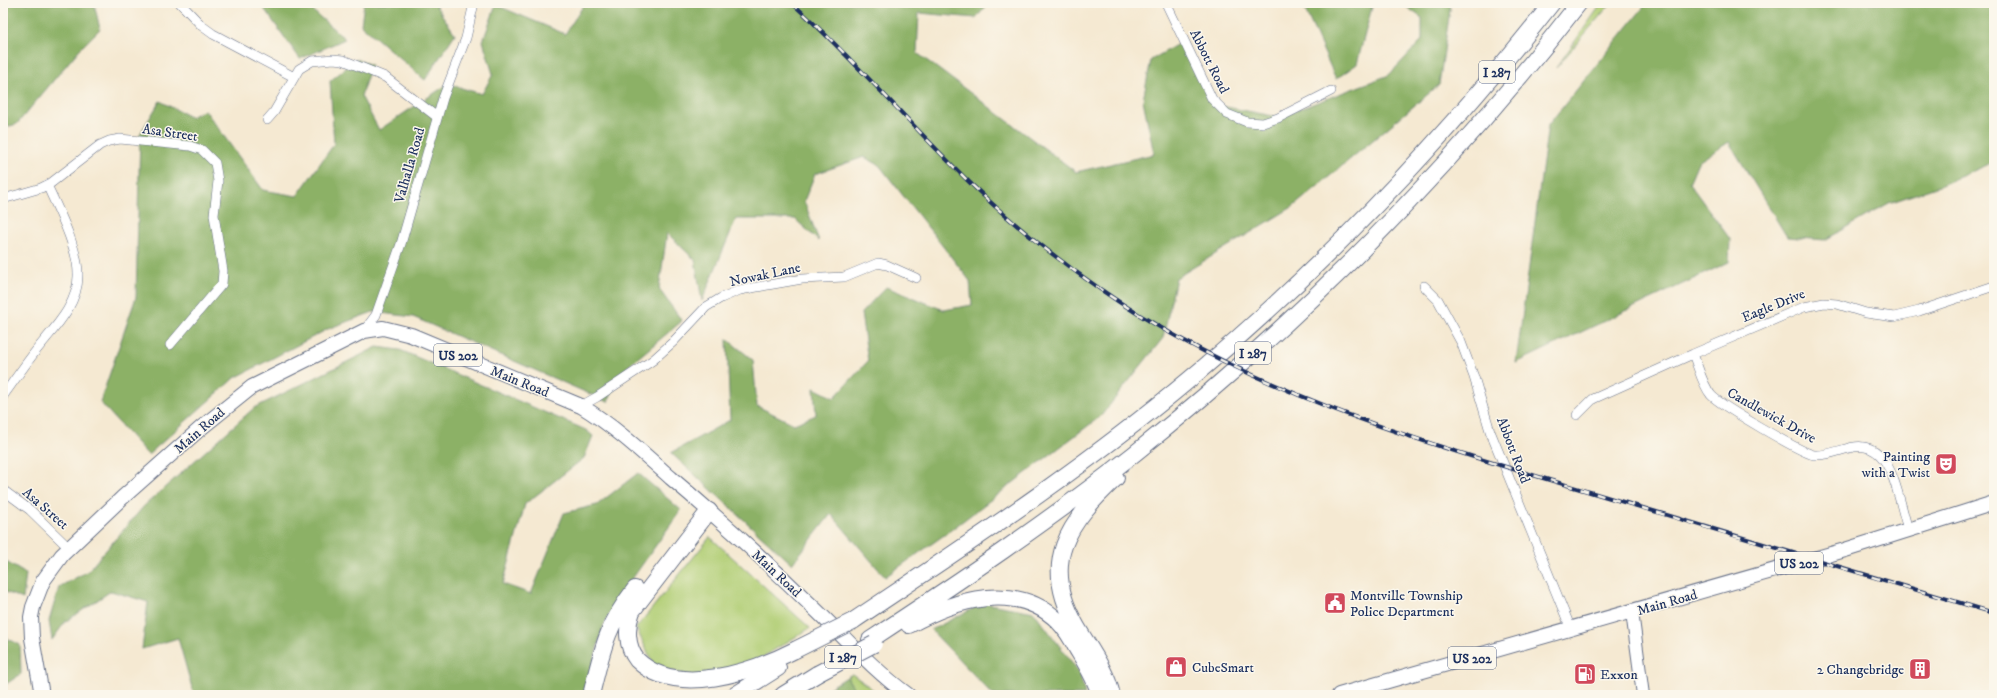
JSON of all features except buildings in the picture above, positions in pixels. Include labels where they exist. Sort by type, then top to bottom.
[{"type":"highway","name":"I 287","points":[[797,653],[853,621],[1008,515],[1089,457],[1189,380],[1258,320],[1322,260],[1416,164],[1476,97],[1552,3]]},
{"type":"highway","name":"I 287","points":[[783,695],[872,642],[1055,513],[1134,454],[1203,396],[1306,305],[1400,211],[1492,110],[1579,3]]},
{"type":"highway","points":[[1102,694],[1101,668],[1065,603],[1060,573],[1065,543],[1073,525],[1088,506],[1203,396]]},
{"type":"highway","points":[[705,507],[632,611],[629,618],[628,634],[629,642],[635,658],[648,671],[658,676],[679,683],[701,684],[748,672],[797,653]]},
{"type":"highway","points":[[591,695],[603,647],[614,619],[705,507]]},
{"type":"highway","points":[[872,642],[925,616],[951,606],[986,598],[1008,597],[1041,609],[1065,629],[1102,694]]},
{"type":"highway","points":[[735,695],[797,653]]},
{"type":"main road","name":"Main Road","points":[[42,695],[32,638],[31,617],[38,591],[51,568],[69,548],[122,498],[201,428],[252,387],[364,331],[383,328],[411,335],[581,406],[615,429],[779,574],[884,675],[908,695]]},
{"type":"main road","name":"Main Road","points":[[1339,695],[1571,630],[1845,550],[1994,503]]},
{"type":"main road","points":[[1632,612],[1643,695]]},
{"type":"street","points":[[180,3],[202,26],[214,34],[294,77]]},
{"type":"street","name":"Valhalla Road","points":[[364,331],[376,314],[389,279],[451,74],[466,38],[474,3]]},
{"type":"street","name":"Abbott Road","points":[[1166,3],[1212,99],[1227,114],[1247,122],[1263,123],[1278,118],[1331,91]]},
{"type":"street","points":[[267,120],[281,101],[294,77],[303,66],[312,61],[343,60],[385,77],[438,118]]},
{"type":"street","name":"Asa Street","points":[[3,199],[47,185],[109,140],[120,139],[190,146],[202,150],[215,162],[218,181],[214,215],[223,271],[222,284],[170,345]]},
{"type":"street","points":[[3,396],[70,306],[77,286],[78,276],[75,256],[60,212],[47,185]]},
{"type":"street","name":"Nowak Lane","points":[[581,406],[653,360],[673,342],[706,307],[721,298],[740,290],[802,279],[844,277],[878,263],[887,265],[916,278]]},
{"type":"street","name":"Abbott Road","points":[[1424,286],[1438,300],[1461,342],[1474,377],[1490,431],[1571,630]]},
{"type":"street","name":"Eagle Drive","points":[[1577,415],[1593,399],[1693,354],[1814,304],[1837,304],[1866,313],[1894,317],[1919,311],[1994,286]]},
{"type":"street","name":"Candlewick Drive","points":[[1693,354],[1711,395],[1718,401],[1803,452],[1821,455],[1858,446],[1870,448],[1880,455],[1885,460],[1891,473],[1908,529]]},
{"type":"street","name":"Asa Street","points":[[3,490],[30,510],[69,548]]},
{"type":"green space","points":[[3,3],[94,3],[100,29],[79,50],[17,124],[3,128]]},
{"type":"green space","points":[[260,3],[304,3],[345,39],[300,59]]},
{"type":"green space","points":[[364,3],[434,3],[455,34],[425,80],[361,25]]},
{"type":"green space","points":[[585,3],[989,3],[976,18],[919,13],[917,53],[1076,172],[1154,154],[1143,100],[1151,60],[1183,41],[1216,105],[1278,117],[1389,75],[1422,40],[1422,18],[1401,3],[1451,3],[1439,85],[1294,206],[1176,278],[1163,338],[1101,416],[947,533],[885,577],[831,514],[792,564],[671,453],[730,420],[727,339],[753,360],[757,406],[794,424],[816,415],[814,388],[834,398],[868,361],[861,313],[886,287],[944,310],[972,305],[970,281],[879,165],[864,157],[815,174],[804,201],[819,241],[795,219],[736,219],[702,301],[695,260],[667,233],[659,289],[682,321],[620,373],[608,402],[413,317],[373,312],[330,328],[233,379],[148,455],[100,402],[136,297],[140,134],[160,101],[190,117],[205,110],[263,190],[297,196],[334,144],[330,81],[357,59],[371,65],[361,96],[379,130],[448,84],[482,94],[493,74],[483,41],[496,5],[565,34]]},
{"type":"green space","points":[[1302,3],[1373,3],[1357,64],[1336,79]]},
{"type":"green space","points":[[1602,3],[1611,3],[1556,68]]},
{"type":"green space","points":[[1647,3],[1994,3],[1994,162],[1939,186],[1889,203],[1825,240],[1787,237],[1729,142],[1698,162],[1689,183],[1730,239],[1729,262],[1516,363],[1548,125]]},
{"type":"green space","points":[[377,347],[400,350],[586,430],[593,436],[584,458],[525,504],[503,584],[531,594],[564,513],[597,505],[638,473],[681,510],[615,603],[603,627],[584,695],[194,695],[178,638],[142,649],[148,602],[111,591],[65,622],[52,640],[49,621],[59,587],[88,571],[144,506],[254,408]]},
{"type":"green space","points":[[710,537],[810,628],[743,669],[699,678],[655,667],[636,628]]},
{"type":"green space","points":[[3,560],[26,574],[23,599],[3,591]]},
{"type":"green space","points":[[984,603],[1034,612],[1080,673],[1085,695],[993,695],[931,630]]},
{"type":"green space","points":[[3,636],[20,645],[21,674],[3,686]]},
{"type":"green space","points":[[852,674],[880,695],[857,695],[847,677]]},
{"type":"green space","points":[[847,677],[857,695],[818,695]]},
{"type":"railway","points":[[792,3],[857,66],[962,175],[994,206],[1028,235],[1100,289],[1156,325],[1214,357],[1275,385],[1336,410],[1399,433],[1463,454],[1994,613]]},
{"type":"place","name":"Painting with a Twist","points":[[1946,464]]},
{"type":"place","name":"Montville Township Police Department","points":[[1335,603]]},
{"type":"place","name":"CubeSmart","points":[[1176,667]]},
{"type":"place","name":"2 Changebridge","points":[[1920,669]]},
{"type":"place","name":"Exxon","points":[[1585,674]]}]
